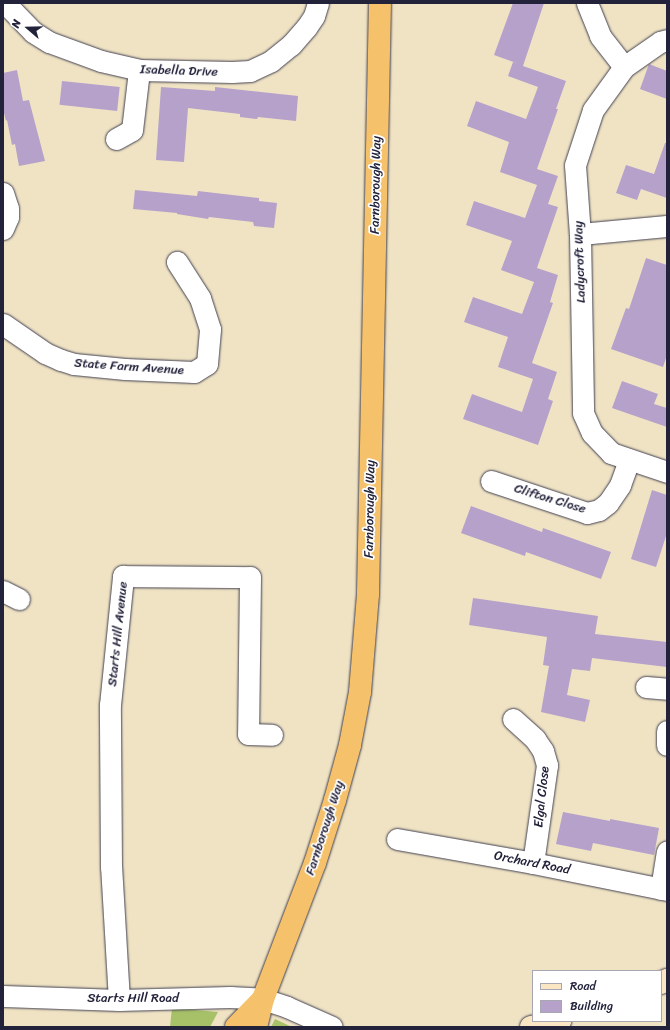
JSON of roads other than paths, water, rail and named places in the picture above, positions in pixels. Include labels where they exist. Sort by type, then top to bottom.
[{"type":"highway","name":"Farnborough Way","points":[[256,1027],[263,999],[315,863],[333,808],[350,745],[360,692],[368,594],[380,3]]},
{"type":"highway","points":[[236,1027],[263,999]]},
{"type":"main road","points":[[531,1027],[555,1022]]},
{"type":"street","name":"Isabella Drive","points":[[5,3],[33,32],[49,42],[100,61],[139,70],[232,72],[250,71],[263,66],[291,45],[314,16],[318,3]]},
{"type":"street","points":[[587,3],[600,36],[624,67]]},
{"type":"street","name":"Ladycroft Way","points":[[667,40],[660,42],[624,67],[593,110],[575,164],[580,234],[583,413],[587,424],[600,444],[611,453],[667,472]]},
{"type":"street","points":[[116,139],[132,130],[139,70]]},
{"type":"street","points":[[3,193],[7,199],[8,213],[3,229]]},
{"type":"street","points":[[580,234],[667,226]]},
{"type":"street","name":"State Farm Avenue","points":[[3,324],[45,354],[74,364],[125,369],[194,372],[202,369],[209,360],[210,329],[200,298],[177,262]]},
{"type":"street","name":"Clifton Close","points":[[491,481],[587,513],[599,510],[608,503],[620,485],[629,460]]},
{"type":"street","name":"Starts Hill Avenue","points":[[119,1000],[111,867],[110,705],[123,576],[250,577],[248,734],[272,735]]},
{"type":"street","points":[[646,688],[667,689]]},
{"type":"street","name":"Elgal Close","points":[[513,719],[535,739],[543,751],[547,766],[533,863]]},
{"type":"street","points":[[667,731],[667,745]]},
{"type":"street","name":"Orchard Road","points":[[397,839],[533,863],[664,890]]},
{"type":"street","points":[[664,890],[667,851]]},
{"type":"street","name":"Starts Hill Road","points":[[3,996],[119,1000],[230,997],[263,999],[287,1007],[332,1027]]}]
